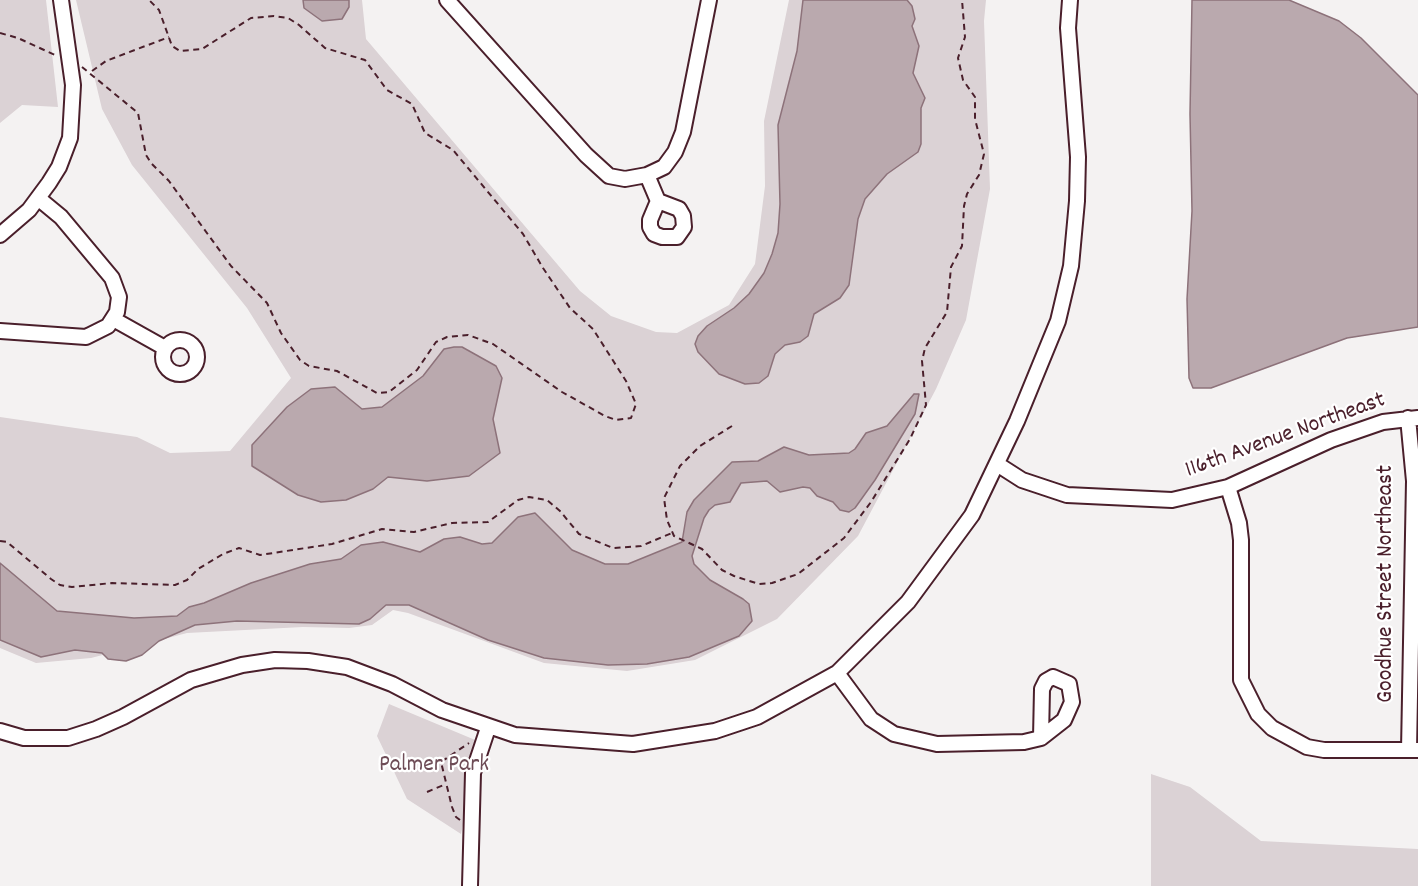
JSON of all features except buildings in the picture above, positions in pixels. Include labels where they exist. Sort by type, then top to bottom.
[{"type":"street","points":[[0,235],[20,220],[38,198],[59,167],[70,138],[73,85],[62,0]]},
{"type":"street","points":[[447,0],[586,155],[609,176],[625,178],[647,175],[664,167],[675,152],[683,132],[709,0]]},
{"type":"street","points":[[0,730],[24,738],[68,738],[114,721],[191,680],[242,665],[275,660],[308,661],[347,667],[392,684],[486,734],[577,742],[633,744],[715,731],[757,717],[837,672],[866,646],[908,602],[972,515],[1017,422],[1058,321],[1071,266],[1078,157],[1068,28],[1070,0]]},
{"type":"street","points":[[647,175],[658,201]]},
{"type":"street","points":[[0,331],[86,337],[97,334],[115,320],[119,297],[112,278],[61,217],[38,198]]},
{"type":"street","points":[[115,320],[165,348]]},
{"type":"street","name":"116th Avenue Northeast","points":[[997,464],[1022,480],[1067,495],[1172,500],[1228,487],[1331,440],[1383,422],[1413,418]]},
{"type":"street","name":"Goodhue Street Northeast","points":[[1413,418],[1414,750]]},
{"type":"street","points":[[1228,487],[1239,523],[1241,540],[1241,680],[1258,714],[1272,728],[1306,747],[1324,750],[1414,750]]},
{"type":"street","points":[[837,672],[871,719],[894,734],[937,744],[1024,742],[1041,738]]},
{"type":"street","points":[[470,886],[473,773],[486,734]]},
{"type":"path","points":[[0,33],[18,38],[48,53],[70,60],[92,72],[138,113],[146,155],[169,181],[231,266],[267,303],[281,333],[300,360],[309,366],[337,371],[377,393],[388,392],[417,370],[436,342],[447,337],[468,335],[493,344],[562,392],[605,416],[616,420],[631,418],[636,404],[626,381],[593,329],[570,308],[523,234],[453,150],[425,133],[412,104],[387,90],[364,60],[325,48],[299,25],[288,18],[274,15],[251,18],[213,44],[193,52],[180,51],[172,46],[164,19],[149,0]]},
{"type":"path","points":[[732,426],[715,435],[689,456],[668,486],[664,498],[667,520],[672,533],[697,546],[723,570],[746,581],[772,583],[798,574],[838,544],[858,522],[885,481],[926,405],[922,361],[925,348],[947,312],[951,267],[962,246],[964,206],[967,194],[979,175],[984,154],[975,119],[975,97],[963,80],[958,58],[964,37],[962,0]]},
{"type":"path","points":[[92,72],[106,61],[168,37]]},
{"type":"path","points":[[0,541],[7,542],[60,585],[72,587],[111,583],[175,585],[187,580],[198,569],[239,548],[260,555],[332,544],[382,529],[414,532],[452,523],[488,522],[518,500],[529,497],[547,500],[560,511],[579,534],[613,548],[641,546],[672,533]]},
{"type":"path","points":[[470,826],[456,817],[441,762],[475,738],[486,734]]},
{"type":"path","points":[[427,792],[446,784]]},
{"type":"green space","points":[[0,0],[46,0],[58,107],[22,105],[0,123]]},
{"type":"green space","points":[[76,0],[362,0],[366,39],[580,291],[611,316],[656,332],[677,333],[729,305],[755,264],[765,186],[764,121],[789,0],[986,0],[984,21],[990,189],[966,320],[936,389],[858,536],[777,619],[695,660],[627,671],[544,663],[408,613],[393,610],[372,625],[349,628],[303,627],[187,633],[91,658],[36,663],[0,648],[0,417],[137,437],[170,453],[230,451],[291,378],[247,308],[132,165],[102,109]]},
{"type":"green space","name":"Palmer Park","points":[[389,704],[480,742],[461,834],[407,799],[377,736]]},
{"type":"green space","points":[[1151,774],[1190,787],[1261,841],[1418,849],[1418,886],[1151,886]]},
{"type":"shaded area","points":[[303,0],[349,0],[349,7],[342,19],[322,21],[304,8]]},
{"type":"shaded area","points":[[803,0],[907,0],[912,6],[915,19],[912,26],[919,46],[913,73],[925,98],[921,108],[921,144],[918,152],[887,174],[865,199],[858,219],[849,285],[840,298],[814,314],[808,336],[800,342],[785,345],[775,354],[768,376],[759,383],[745,384],[719,374],[698,352],[695,344],[698,336],[707,326],[734,308],[749,294],[764,273],[772,254],[778,233],[780,204],[778,125],[797,51]]},
{"type":"shaded area","points":[[1192,0],[1289,0],[1339,21],[1361,38],[1418,95],[1418,327],[1347,338],[1211,388],[1193,388],[1189,378],[1187,299],[1192,211],[1190,114]]},
{"type":"shaded area","points":[[462,347],[496,366],[502,378],[493,419],[500,453],[469,476],[427,481],[388,477],[373,489],[346,500],[321,502],[298,495],[252,466],[252,445],[287,407],[311,389],[335,387],[362,409],[382,407],[423,376],[444,349]]},
{"type":"shaded area","points":[[914,394],[919,394],[915,414],[875,480],[855,508],[849,512],[840,510],[833,502],[817,496],[810,488],[803,487],[780,492],[767,481],[741,483],[730,502],[715,505],[709,510],[704,518],[692,556],[694,564],[710,580],[749,604],[752,621],[739,636],[689,657],[647,664],[608,665],[544,658],[488,640],[409,605],[386,605],[370,619],[359,624],[237,621],[195,625],[159,641],[142,655],[126,661],[108,659],[102,653],[75,650],[41,657],[0,640],[0,563],[57,611],[134,618],[177,616],[189,607],[251,583],[310,564],[341,559],[361,545],[383,542],[420,552],[444,539],[460,537],[482,544],[492,543],[518,517],[535,513],[572,550],[605,564],[628,564],[682,542],[687,512],[694,500],[732,462],[758,461],[784,447],[809,455],[849,453],[855,449],[866,433],[887,426]]}]
